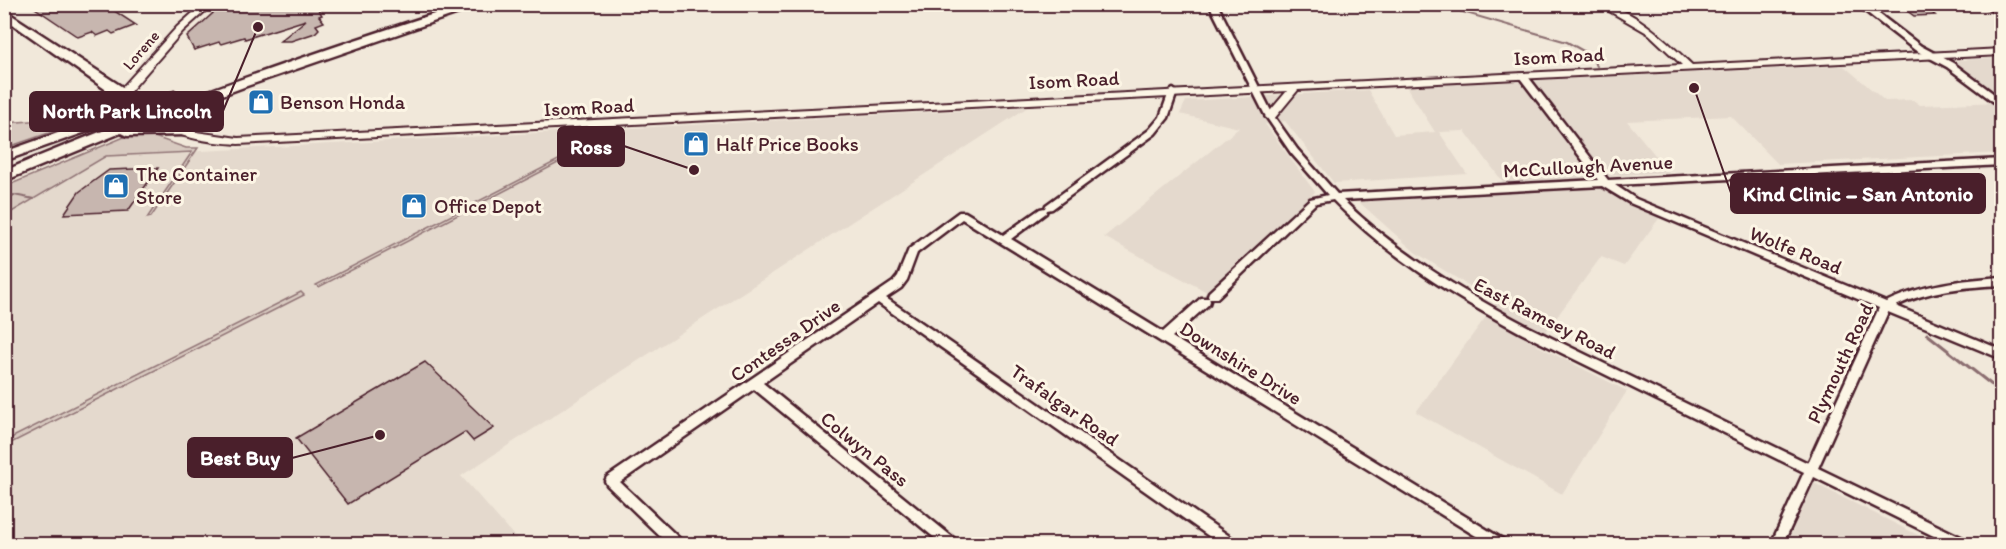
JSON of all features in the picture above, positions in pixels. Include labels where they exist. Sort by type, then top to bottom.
[{"type":"highway","points":[[1988,4],[2001,14]]},
{"type":"main road","points":[[4,157],[96,124],[148,111],[450,8],[476,5]]},
{"type":"main road","points":[[4,13],[148,111]]},
{"type":"main road","points":[[96,124],[114,109],[123,93]]},
{"type":"main road","points":[[4,177],[92,141],[148,111]]},
{"type":"main road","points":[[92,141],[141,129],[182,132]]},
{"type":"street","name":"Lorene","points":[[123,93],[180,29],[209,4]]},
{"type":"street","name":"East Ramsey Road","points":[[1213,4],[1270,117],[1310,172],[1368,230],[1410,262],[1525,330],[1962,544]]},
{"type":"street","points":[[1601,4],[1652,32],[1690,68]]},
{"type":"street","points":[[1860,4],[1894,31],[1950,65],[2001,105]]},
{"type":"street","name":"Isom Road","points":[[148,111],[182,132],[213,139],[238,141],[2001,52]]},
{"type":"street","name":"Wolfe Road","points":[[1523,76],[1606,184],[1658,213],[2001,355]]},
{"type":"street","points":[[1270,117],[1296,87]]},
{"type":"street","points":[[1004,239],[1152,132],[1164,118],[1173,92]]},
{"type":"street","name":"McCullough Avenue","points":[[1164,338],[1313,201],[1334,197],[2001,162]]},
{"type":"street","name":"Downshire Drive","points":[[962,214],[1499,544]]},
{"type":"street","name":"Contessa Drive","points":[[676,544],[611,481],[897,285],[903,277],[913,251],[962,214]]},
{"type":"street","name":"Plymouth Road","points":[[1777,544],[1885,307],[1911,294],[1938,286],[2001,281]]},
{"type":"street","name":"Trafalgar Road","points":[[878,298],[1230,544]]},
{"type":"street","name":"Colwyn Pass","points":[[755,383],[951,544]]},
{"type":"shaded area","points":[[2001,58],[2001,98],[1956,64],[1958,60]]},
{"type":"shaded area","points":[[1844,66],[1885,101],[1913,100],[1920,105],[2001,102],[2001,153],[1778,164],[1731,116],[1627,121],[1669,172],[1595,177],[1610,193],[1660,217],[1624,266],[1601,257],[1536,345],[1627,391],[1562,494],[1416,412],[1496,303],[1415,252],[1359,202],[1511,193],[1465,131],[1439,132],[1467,174],[1334,183],[1285,121],[1265,124],[1315,192],[1207,292],[1104,237],[1239,128],[1180,114],[1186,101],[1368,90],[1394,135],[1435,132],[1406,86]]},
{"type":"shaded area","points":[[104,101],[110,103],[109,108],[90,119],[5,148],[5,123],[57,119],[62,121],[88,116],[91,108],[89,104]]},
{"type":"shaded area","points":[[1028,107],[461,476],[521,544],[5,544],[4,216],[107,156]]},
{"type":"shaded area","points":[[620,129],[319,287],[316,285],[576,151],[575,148],[589,137],[591,131]]},
{"type":"shaded area","points":[[146,134],[186,148],[198,148],[151,217],[147,218],[192,152],[106,156],[5,216],[4,187],[129,135]]},
{"type":"shaded area","points":[[301,292],[304,295],[5,446],[5,441]]},
{"type":"shaded area","points":[[1814,483],[1936,544],[1787,544]]},
{"type":"building","points":[[29,4],[104,4],[136,25],[113,34],[109,31],[97,36],[92,32],[78,37]]},
{"type":"building","points":[[223,4],[315,4],[324,22],[316,25],[319,29],[315,33],[291,41],[280,41],[306,20],[245,39],[244,37],[221,44],[219,42],[194,50],[187,37]]},
{"type":"building","points":[[1898,4],[1920,4],[1935,15],[1914,16]]},
{"type":"building","name":"The Container Store","points":[[158,168],[128,211],[64,214],[79,192],[109,170]]},
{"type":"building","points":[[425,362],[494,428],[473,441],[465,432],[348,504],[296,438]]},
{"type":"waterway","points":[[1435,4],[1567,42],[1587,53],[1597,66]]},
{"type":"waterway","points":[[4,200],[14,195],[34,199]]},
{"type":"waterway","points":[[1927,334],[2002,393]]},
{"type":"place","name":"North Park Lincoln","points":[[258,27]]},
{"type":"place","name":"Kind Clinic – San Antonio","points":[[1694,88]]},
{"type":"place","name":"Benson Honda","points":[[261,102]]},
{"type":"place","name":"Half Price Books","points":[[696,144]]},
{"type":"place","name":"Ross","points":[[694,170]]},
{"type":"place","name":"The Container Store","points":[[116,186]]},
{"type":"place","name":"Office Depot","points":[[414,206]]},
{"type":"place","name":"Best Buy","points":[[380,435]]}]
